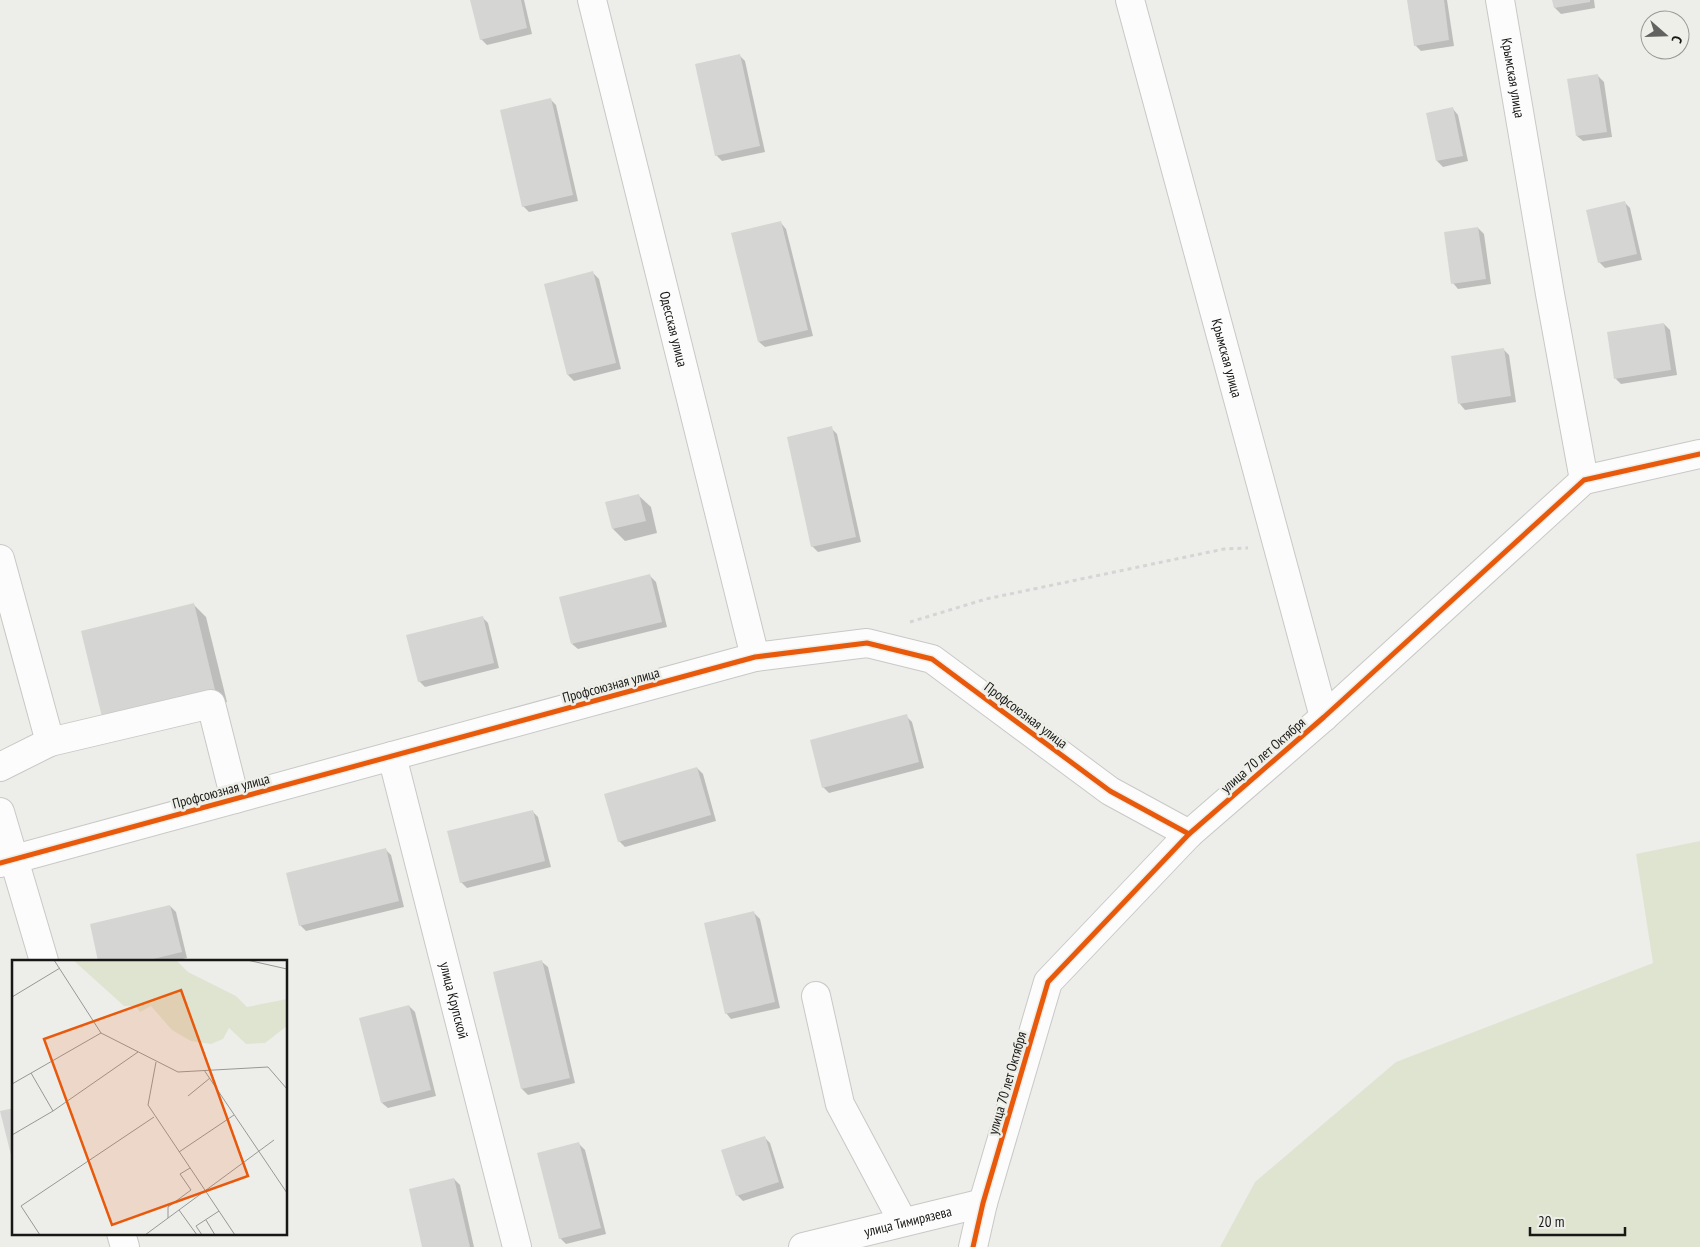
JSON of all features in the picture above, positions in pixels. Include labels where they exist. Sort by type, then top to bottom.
[{"type":"street","name":"Одесская улица","points":[[592,0],[755,657]]},
{"type":"street","name":"Крымская улица","points":[[1130,0],[1324,717]]},
{"type":"street","name":"Крымская улица","points":[[1500,0],[1548,285],[1584,480]]},
{"type":"street","name":"улица 70 лет Октября","points":[[973,1247],[983,1203],[1048,982],[1188,834],[1324,717],[1584,480],[1700,454]]},
{"type":"street","points":[[0,559],[50,742]]},
{"type":"street","name":"Профсоюзная улица","points":[[8,861],[755,657],[867,643],[932,659],[1110,791],[1188,834]]},
{"type":"street","points":[[0,767],[50,742],[211,704],[235,799]]},
{"type":"street","name":"улица Крупской","points":[[392,756],[517,1247]]},
{"type":"street","points":[[0,812],[8,861],[44,960]]},
{"type":"street","points":[[816,996],[840,1104],[903,1222]]},
{"type":"street","name":"улица Тимирязева","points":[[803,1247],[983,1203]]},
{"type":"street","points":[[121,1234],[125,1247]]},
{"type":"path","points":[[867,643],[886,629],[986,599],[1224,549],[1278,547]]},
{"type":"green space","points":[[1700,841],[1700,1247],[1220,1247],[1255,1182],[1396,1062],[1653,963],[1636,854]]},
{"type":"building","points":[[470,0],[521,0],[527,28],[480,40]]},
{"type":"building","points":[[1407,0],[1444,0],[1449,40],[1414,46]]},
{"type":"building","points":[[1552,0],[1590,0],[1590,2],[1554,8]]},
{"type":"building","points":[[740,54],[760,146],[715,156],[695,64]]},
{"type":"building","points":[[1598,74],[1607,132],[1576,136],[1567,79]]},
{"type":"building","points":[[551,98],[573,195],[522,207],[500,110]]},
{"type":"building","points":[[1453,107],[1463,156],[1436,161],[1426,113]]},
{"type":"building","points":[[1625,201],[1637,254],[1598,263],[1586,210]]},
{"type":"building","points":[[781,221],[808,330],[758,342],[731,233]]},
{"type":"building","points":[[1478,227],[1486,279],[1451,284],[1444,232]]},
{"type":"building","points":[[593,271],[616,363],[567,375],[544,284]]},
{"type":"building","points":[[1664,323],[1671,370],[1614,379],[1607,332]]},
{"type":"building","points":[[1504,348],[1511,396],[1458,404],[1451,356]]},
{"type":"building","points":[[832,426],[856,537],[811,547],[787,437]]},
{"type":"building","points":[[639,494],[646,521],[612,529],[605,502]]},
{"type":"building","points":[[650,574],[662,622],[571,644],[559,597]]},
{"type":"building","points":[[194,603],[215,690],[102,717],[81,631]]},
{"type":"building","points":[[483,616],[494,663],[418,682],[406,635]]},
{"type":"building","points":[[907,714],[919,762],[822,788],[810,740]]},
{"type":"building","points":[[697,767],[711,815],[618,842],[604,794]]},
{"type":"building","points":[[533,810],[545,861],[460,883],[447,831]]},
{"type":"building","points":[[386,848],[399,901],[299,926],[286,873]]},
{"type":"building","points":[[170,905],[182,952],[149,960],[98,960],[90,924]]},
{"type":"building","points":[[754,911],[775,1002],[725,1014],[704,923]]},
{"type":"building","points":[[542,960],[570,1078],[521,1089],[493,972]]},
{"type":"building","points":[[409,1005],[431,1090],[381,1103],[359,1018]]},
{"type":"building","points":[[12,1108],[12,1159],[0,1111]]},
{"type":"building","points":[[765,1136],[779,1182],[736,1196],[721,1150]]},
{"type":"building","points":[[579,1142],[601,1228],[559,1239],[537,1153]]},
{"type":"building","points":[[454,1178],[470,1247],[422,1247],[409,1189]]},
{"type":"cycle path","points":[[973,1247],[983,1203],[1048,982],[1189,834],[1324,717],[1584,480],[1700,454]]},
{"type":"cycle path","points":[[0,863],[755,657],[867,643],[932,659],[1110,791],[1189,834]]}]
